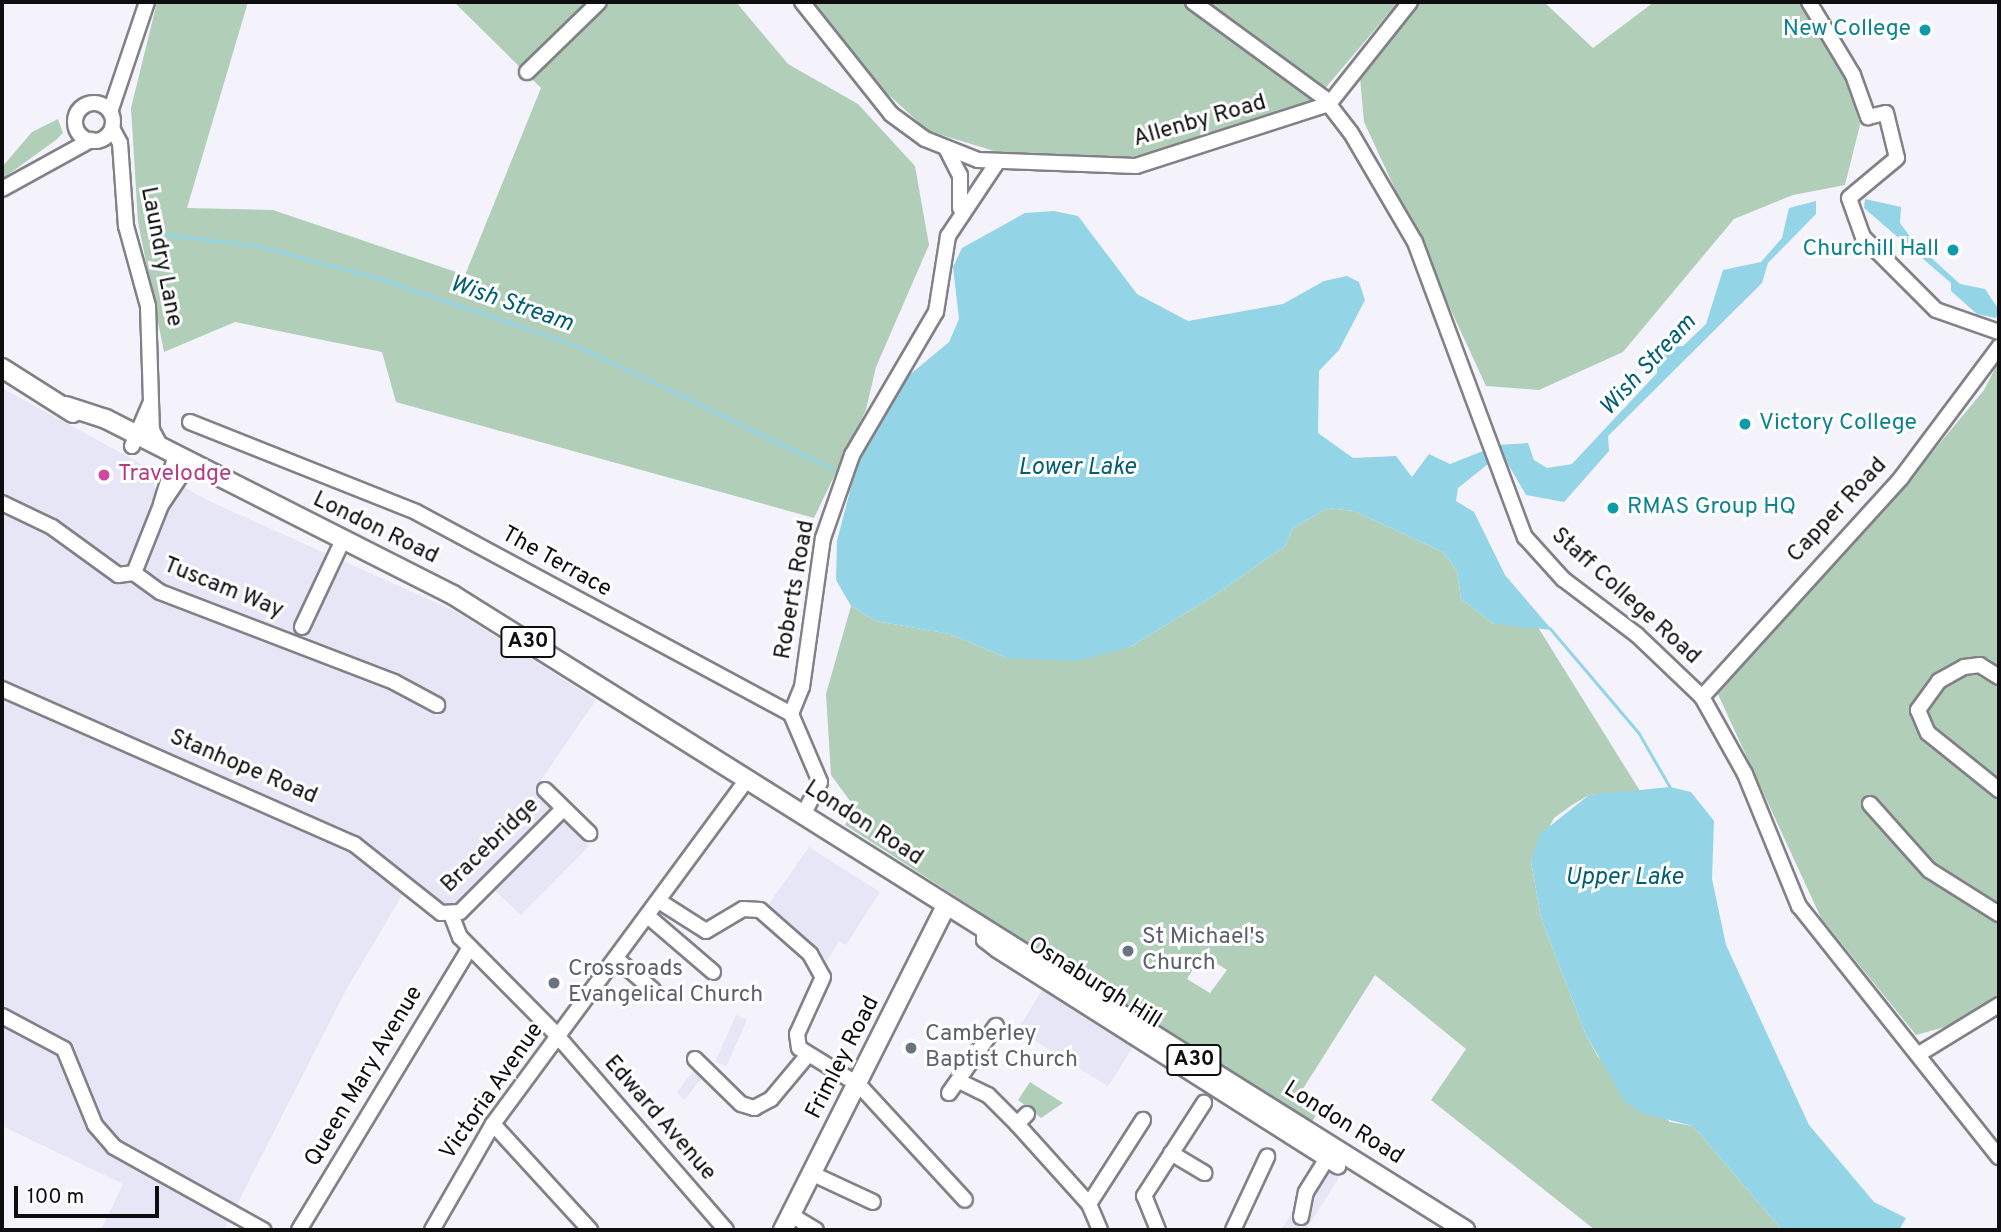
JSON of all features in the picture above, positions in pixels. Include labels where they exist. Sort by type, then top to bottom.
[{"type":"main road","name":"London Road","points":[[2,368],[66,406],[343,540],[473,607],[984,929],[1334,1159],[1465,1230]]},
{"type":"main road","name":"Frimley Road","points":[[787,1223],[859,1085],[946,906]]},
{"type":"street","points":[[2,189],[112,128],[110,112],[147,2]]},
{"type":"street","points":[[527,72],[599,2]]},
{"type":"street","name":"Allenby Road","points":[[802,2],[891,114],[947,150],[996,164],[1136,166],[1329,104]]},
{"type":"street","name":"Staff College Road","points":[[1193,2],[1329,104],[1397,204],[1525,537],[1540,556],[1702,697],[1745,774],[1799,906],[1999,1157]]},
{"type":"street","points":[[1329,104],[1410,2]]},
{"type":"street","points":[[1809,2],[1853,75],[1868,117],[1886,113],[1897,158],[1849,198],[1863,237],[1936,310],[1999,332]]},
{"type":"street","points":[[36,171],[78,132],[78,111],[96,103],[126,71]]},
{"type":"street","points":[[96,103],[110,112]]},
{"type":"street","name":"Laundry Lane","points":[[112,128],[120,143],[126,226],[148,306],[152,430],[177,460]]},
{"type":"street","points":[[78,132],[91,140]]},
{"type":"street","points":[[947,150],[960,175],[959,215]]},
{"type":"street","points":[[959,215],[996,164]]},
{"type":"street","name":"Roberts Road","points":[[791,714],[802,687],[827,526],[852,455],[936,312],[941,256],[959,215]]},
{"type":"street","name":"Capper Road","points":[[1702,697],[1901,478],[1999,347]]},
{"type":"street","name":"Laundry Lane","points":[[134,440],[153,397]]},
{"type":"street","name":"The Terrace","points":[[190,422],[416,512],[791,714]]},
{"type":"street","points":[[134,573],[177,460]]},
{"type":"street","name":"Tuscam Way","points":[[2,503],[72,540],[106,569],[134,573],[160,592],[394,682],[437,705]]},
{"type":"street","points":[[302,627],[343,540]]},
{"type":"street","points":[[1999,677],[1980,665],[1964,667],[1939,681],[1918,710],[1928,733],[1999,790]]},
{"type":"street","name":"Stanhope Road","points":[[2,689],[331,832],[385,862],[433,908],[451,914]]},
{"type":"street","points":[[791,714],[820,782],[804,814]]},
{"type":"street","name":"Victoria Avenue","points":[[432,1230],[493,1124],[662,903],[747,780]]},
{"type":"street","name":"Bracebridge","points":[[545,790],[589,833]]},
{"type":"street","points":[[1870,804],[1929,870],[1999,914]]},
{"type":"street","name":"Bracebridge","points":[[451,914],[563,809]]},
{"type":"street","points":[[662,903],[706,931],[743,909],[760,910],[819,963],[821,985],[797,1034],[807,1056],[859,1085],[965,1200]]},
{"type":"street","points":[[451,914],[470,948],[558,1037]]},
{"type":"street","points":[[650,918],[713,972]]},
{"type":"street","name":"Queen Mary Avenue","points":[[299,1230],[470,948]]},
{"type":"street","points":[[618,960],[653,990]]},
{"type":"street","points":[[1919,1054],[1999,1005]]},
{"type":"street","points":[[2,1016],[62,1046],[95,1125],[114,1147],[270,1228]]},
{"type":"street","points":[[949,1094],[961,1082],[965,1062],[996,1026]]},
{"type":"street","name":"Edward Avenue","points":[[558,1037],[726,1230]]},
{"type":"street","points":[[695,1059],[741,1104],[754,1108],[771,1099],[807,1056]]},
{"type":"street","points":[[961,1082],[985,1093],[1022,1119],[1089,1204],[1100,1230]]},
{"type":"street","points":[[1158,1230],[1144,1196],[1204,1103]]},
{"type":"street","points":[[1089,1204],[1144,1118]]},
{"type":"street","points":[[493,1124],[590,1230]]},
{"type":"street","points":[[1171,1153],[1204,1173]]},
{"type":"street","points":[[1301,1217],[1306,1192],[1334,1159]]},
{"type":"street","points":[[1233,1230],[1259,1161]]},
{"type":"street","points":[[813,1174],[873,1202]]},
{"type":"street","points":[[787,1223],[816,1230]]},
{"type":"shaded area","points":[[2,388],[211,502],[455,611],[596,700],[537,786],[589,846],[521,915],[494,890],[459,922],[434,920],[404,892],[346,990],[224,1230],[101,1230],[123,1184],[2,1126]]},
{"type":"shaded area","points":[[809,847],[880,892],[846,945],[839,941],[827,961],[766,908]]},
{"type":"shaded area","points":[[1046,984],[1137,1041],[1108,1086],[1017,1030]]},
{"type":"shaded area","points":[[736,1015],[747,1020],[726,1066],[715,1062]]},
{"type":"shaded area","points":[[695,1069],[704,1076],[684,1100],[677,1092]]},
{"type":"shaded area","points":[[1323,1163],[1341,1174],[1306,1230],[1281,1230]]},
{"type":"green space","points":[[157,2],[248,2],[187,208],[273,210],[465,275],[541,88],[454,2],[736,2],[788,64],[858,104],[915,166],[929,245],[876,367],[866,410],[814,518],[396,402],[382,352],[235,322],[164,352],[138,222],[131,108]]},
{"type":"green space","points":[[812,2],[1398,2],[1312,104],[1211,139],[1125,158],[1004,154],[928,131],[879,86]]},
{"type":"green space","points":[[1420,2],[1544,2],[1593,48],[1654,2],[1800,2],[1847,81],[1860,125],[1845,185],[1793,195],[1734,219],[1623,352],[1539,390],[1486,386],[1364,122],[1360,78]]},
{"type":"green space","points":[[58,119],[63,133],[2,179],[2,167],[32,132]]},
{"type":"green space","points":[[1999,361],[1999,1012],[1916,1035],[1821,918],[1716,690],[1910,479],[1984,390]]},
{"type":"green space","points":[[1328,508],[1354,511],[1443,552],[1457,571],[1461,599],[1494,624],[1536,624],[1640,791],[1589,795],[1572,805],[1554,818],[1531,861],[1541,918],[1586,1035],[1598,1057],[1670,1122],[1693,1126],[1782,1230],[1595,1230],[1431,1100],[1466,1049],[1375,975],[1299,1095],[1319,1110],[1310,1125],[845,825],[855,808],[831,775],[826,694],[851,606],[876,621],[950,634],[1007,658],[1130,647],[1215,595],[1285,546],[1293,528]],"holes":[[[1202,954],[1227,970],[1210,993],[1187,979]]]},
{"type":"green space","points":[[1030,1082],[1063,1103],[1041,1118],[1018,1100]]},
{"type":"water","points":[[1865,199],[1901,207],[1900,223],[1914,242],[1960,284],[1985,289],[1999,310],[1996,318],[1977,314],[1951,291],[1951,283],[1864,208]]},
{"type":"water","points":[[1816,201],[1816,214],[1768,263],[1762,283],[1608,436],[1609,451],[1564,502],[1526,495],[1497,445],[1528,443],[1534,460],[1547,468],[1572,464],[1657,373],[1658,348],[1683,346],[1706,324],[1723,270],[1761,262],[1782,238],[1789,208]]},
{"type":"water","name":"Lower Lake","points":[[1054,211],[1078,216],[1137,294],[1188,321],[1283,304],[1324,281],[1347,276],[1359,282],[1365,300],[1339,350],[1319,371],[1318,433],[1353,458],[1396,456],[1412,477],[1429,454],[1450,464],[1483,451],[1488,464],[1458,488],[1456,501],[1474,512],[1505,575],[1552,630],[1494,624],[1461,599],[1457,571],[1443,552],[1354,511],[1328,508],[1293,528],[1285,546],[1215,595],[1130,647],[1077,661],[1007,658],[950,634],[876,621],[851,606],[836,580],[837,541],[859,456],[901,382],[949,342],[959,319],[953,267],[962,248],[1025,213]]},
{"type":"water","name":"Upper Lake","points":[[1670,787],[1691,792],[1714,821],[1712,879],[1726,945],[1809,1125],[1874,1202],[1906,1218],[1899,1230],[1782,1230],[1693,1126],[1642,1113],[1625,1102],[1586,1035],[1541,918],[1531,861],[1540,834],[1589,795]]},
{"type":"waterway","name":"Wish Stream","points":[[154,233],[259,246],[381,279],[578,346],[838,471]]},
{"type":"waterway","points":[[1550,628],[1639,733],[1670,787]]},
{"type":"place","name":"New College","points":[[1925,30]]},
{"type":"place","name":"Churchill Hall","points":[[1953,250]]},
{"type":"place","name":"Victory College","points":[[1745,424]]},
{"type":"place","name":"Travelodge","points":[[104,475]]},
{"type":"place","name":"RMAS Group HQ","points":[[1613,508]]},
{"type":"place","name":"St Michael's Church","points":[[1128,951]]},
{"type":"place","name":"Crossroads Evangelical Church","points":[[554,983]]},
{"type":"place","name":"Camberley Baptist Church","points":[[911,1048]]}]
